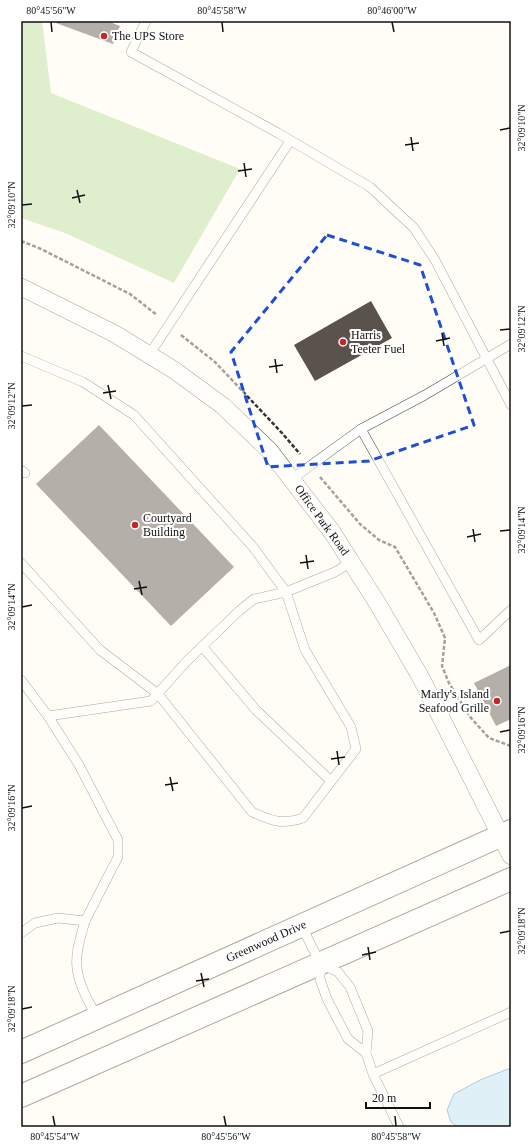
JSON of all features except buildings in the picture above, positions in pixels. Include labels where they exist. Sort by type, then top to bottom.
[{"type":"street","name":"Office Park Road","points":[[21,287],[114,334],[174,370],[223,406],[269,450],[332,532],[420,676],[506,834],[511,856]]},
{"type":"street","name":"Greenwood Drive","points":[[21,1052],[506,834]]},
{"type":"street","points":[[21,1096],[511,879]]},
{"type":"lane","points":[[146,21],[131,52],[370,187],[414,228],[435,260],[511,405]]},
{"type":"lane","points":[[150,355],[290,141]]},
{"type":"lane","points":[[292,479],[361,429],[425,395],[511,344]]},
{"type":"lane","points":[[21,356],[83,382],[134,416],[253,547],[286,592],[305,650],[351,727],[356,749],[303,818],[289,823],[271,821],[252,812],[158,694],[100,650],[21,563]]},
{"type":"lane","points":[[361,429],[479,640],[511,610]]},
{"type":"lane","points":[[48,716],[151,701],[202,646],[239,611],[254,600],[286,592],[335,572],[351,562]]},
{"type":"lane","points":[[202,646],[256,710],[331,781]]},
{"type":"lane","points":[[21,680],[48,716],[79,765],[118,840],[118,857],[84,921],[78,949],[77,967],[82,986],[97,1018]]},
{"type":"lane","points":[[21,933],[35,923],[58,918],[84,921]]},
{"type":"lane","points":[[301,925],[320,964],[320,979],[327,999],[348,1039],[366,1053]]},
{"type":"lane","points":[[320,964],[338,972],[350,986],[368,1031],[366,1053],[373,1074],[399,1127]]},
{"type":"lane","points":[[373,1074],[511,1012]]},
{"type":"path","points":[[442,666],[449,682],[471,718],[489,738],[511,746]]},
{"type":"highlighted area","points":[[327,235],[420,265],[474,425],[369,461],[268,467],[231,352]]},
{"type":"green space","points":[[21,21],[42,21],[51,93],[240,169],[174,283],[65,233],[21,218]]},
{"type":"water","points":[[511,1069],[511,1127],[457,1127],[451,1122],[447,1110],[454,1094],[480,1080]]},
{"type":"place","name":"The UPS Store","points":[[104,36]]},
{"type":"place","name":"Harris Teeter Fuel","points":[[343,342]]},
{"type":"place","name":"Courtyard Building","points":[[135,525]]},
{"type":"place","name":"Marly's Island Seafood Grille","points":[[497,701]]}]
